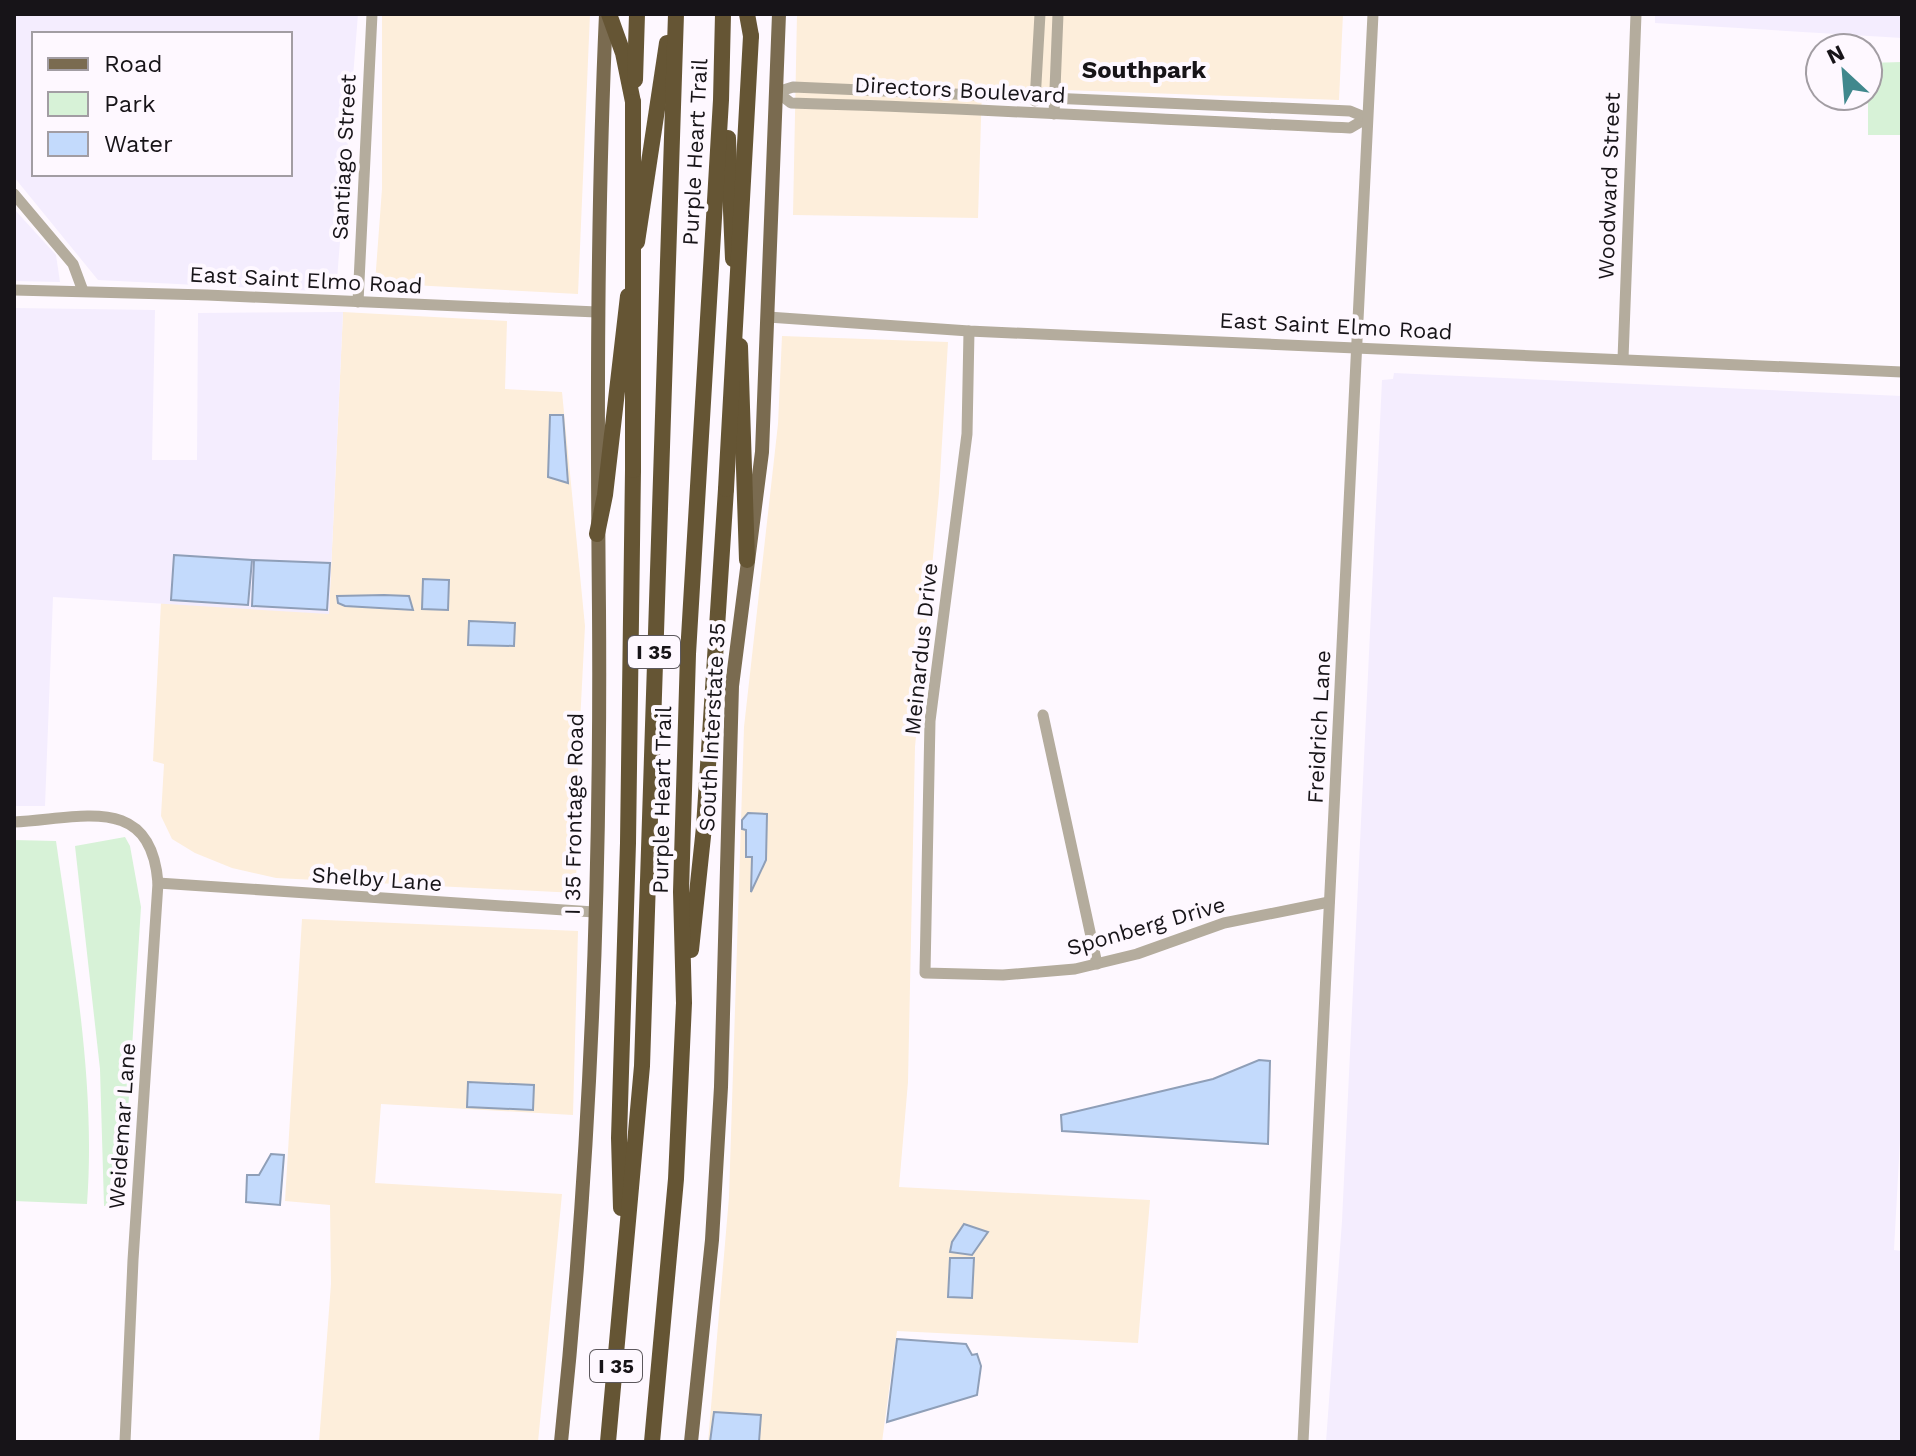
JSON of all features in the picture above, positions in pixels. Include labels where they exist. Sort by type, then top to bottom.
[{"type":"highway","points":[[608,14],[623,53],[633,102]]},
{"type":"highway","points":[[623,1289],[619,1138],[628,843],[633,470],[633,102],[637,14]]},
{"type":"highway","points":[[597,534],[605,495],[627,297],[674,14]]},
{"type":"highway","name":"Purple Heart Trail","points":[[608,1442],[642,1066],[674,14]]},
{"type":"highway","name":"Purple Heart Trail","points":[[652,1442],[675,1194],[684,1003],[681,892],[688,654],[721,100],[723,14]]},
{"type":"highway","points":[[684,1003],[704,827],[726,489],[750,14]]},
{"type":"highway","points":[[721,100],[728,142],[747,560]]},
{"type":"main road","points":[[597,534],[597,312],[608,14]]},
{"type":"main road","name":"South Interstate 35","points":[[691,1442],[712,1240],[725,976],[732,686],[762,452],[779,14]]},
{"type":"main road","name":"I 35 Frontage Road","points":[[561,1442],[576,1295],[588,1094],[594,912],[597,534]]},
{"type":"street","name":"Santiago Street","points":[[358,302],[372,14]]},
{"type":"street","points":[[1034,113],[1040,14]]},
{"type":"street","points":[[1054,114],[1058,14]]},
{"type":"street","name":"Freidrich Lane","points":[[1303,1442],[1373,14]]},
{"type":"street","name":"Woodward Street","points":[[1623,359],[1636,14]]},
{"type":"street","name":"Directors Boulevard","points":[[777,92],[793,87],[910,91],[1350,111],[1367,118]]},
{"type":"street","points":[[909,105],[910,91]]},
{"type":"street","name":"Directors Boulevard","points":[[777,92],[791,103],[909,105],[1350,128],[1367,118]]},
{"type":"street","points":[[14,194],[73,264],[83,291]]},
{"type":"street","name":"East Saint Elmo Road","points":[[14,290],[597,312]]},
{"type":"street","name":"East Saint Elmo Road","points":[[768,317],[969,331],[1902,372]]},
{"type":"street","name":"Meinardus Drive","points":[[925,973],[930,721],[967,434],[969,331]]},
{"type":"street","points":[[1043,715],[1097,964]]},
{"type":"street","name":"Weidemar Lane","points":[[14,822],[113,815],[130,822],[146,837],[156,861],[158,883],[133,1260],[125,1442]]},
{"type":"street","name":"Shelby Lane","points":[[158,883],[594,912]]},
{"type":"street","name":"Sponberg Drive","points":[[925,973],[1019,975],[1097,964],[1224,923],[1329,902]]},
{"type":"shaded area","points":[[14,14],[358,14],[336,292],[98,280],[14,177]]},
{"type":"shaded area","points":[[382,14],[590,14],[578,294],[375,283],[382,189]]},
{"type":"shaded area","points":[[797,14],[1343,14],[1339,100],[982,87],[978,218],[793,215]]},
{"type":"shaded area","points":[[1655,14],[1902,14],[1902,38],[1884,37],[1884,32],[1804,32],[1655,23]]},
{"type":"shaded area","points":[[14,209],[56,255],[60,282],[14,281]]},
{"type":"shaded area","points":[[14,308],[155,310],[152,460],[197,460],[198,313],[343,312],[329,614],[53,597],[45,806],[14,806]]},
{"type":"shaded area","points":[[343,312],[507,321],[505,389],[562,392],[585,626],[578,762],[576,893],[276,878],[232,868],[195,853],[172,839],[161,816],[164,764],[153,761],[161,602],[329,613]]},
{"type":"shaded area","points":[[782,336],[948,342],[939,493],[915,747],[908,1082],[899,1187],[1150,1200],[1138,1343],[897,1331],[882,1442],[708,1442],[729,1197],[744,727],[778,424]]},
{"type":"shaded area","points":[[1394,373],[1902,396],[1902,1103],[1894,1250],[1902,1251],[1902,1442],[1326,1442],[1342,1221],[1382,380],[1393,379]]},
{"type":"shaded area","points":[[302,919],[578,931],[573,1115],[381,1104],[375,1183],[562,1194],[538,1442],[319,1442],[331,1284],[330,1205],[285,1201]]},
{"type":"green space","points":[[1902,62],[1902,135],[1868,135],[1868,112],[1884,112],[1884,63]]},
{"type":"green space","points":[[125,837],[130,846],[141,907],[122,1205],[104,1206],[100,1069],[75,846]]},
{"type":"green space","points":[[14,840],[56,841],[86,1067],[87,1204],[14,1201]]},
{"type":"water","points":[[550,415],[563,415],[568,483],[548,477]]},
{"type":"water","points":[[174,555],[252,560],[248,605],[171,600]]},
{"type":"water","points":[[254,560],[330,563],[327,610],[252,606]]},
{"type":"water","points":[[423,579],[449,580],[448,610],[422,609]]},
{"type":"water","points":[[337,596],[409,596],[413,610],[345,606],[338,603]]},
{"type":"water","points":[[469,621],[515,623],[514,646],[468,645]]},
{"type":"water","points":[[748,813],[767,814],[766,860],[751,892],[752,857],[746,857],[746,830],[742,829],[742,820]]},
{"type":"water","points":[[1259,1060],[1270,1061],[1268,1144],[1062,1131],[1061,1115],[1213,1079]]},
{"type":"water","points":[[468,1082],[534,1085],[533,1110],[467,1107]]},
{"type":"water","points":[[271,1154],[284,1155],[280,1205],[246,1202],[247,1175],[259,1175]]},
{"type":"water","points":[[964,1224],[988,1232],[972,1255],[950,1252],[952,1242]]},
{"type":"water","points":[[950,1258],[974,1258],[972,1298],[948,1297]]},
{"type":"water","points":[[897,1339],[966,1344],[972,1355],[977,1354],[981,1366],[977,1395],[887,1422]]},
{"type":"water","points":[[714,1412],[761,1415],[759,1442],[710,1442]]},
{"type":"district","name":"Southpark","points":[[1144,70]]}]
